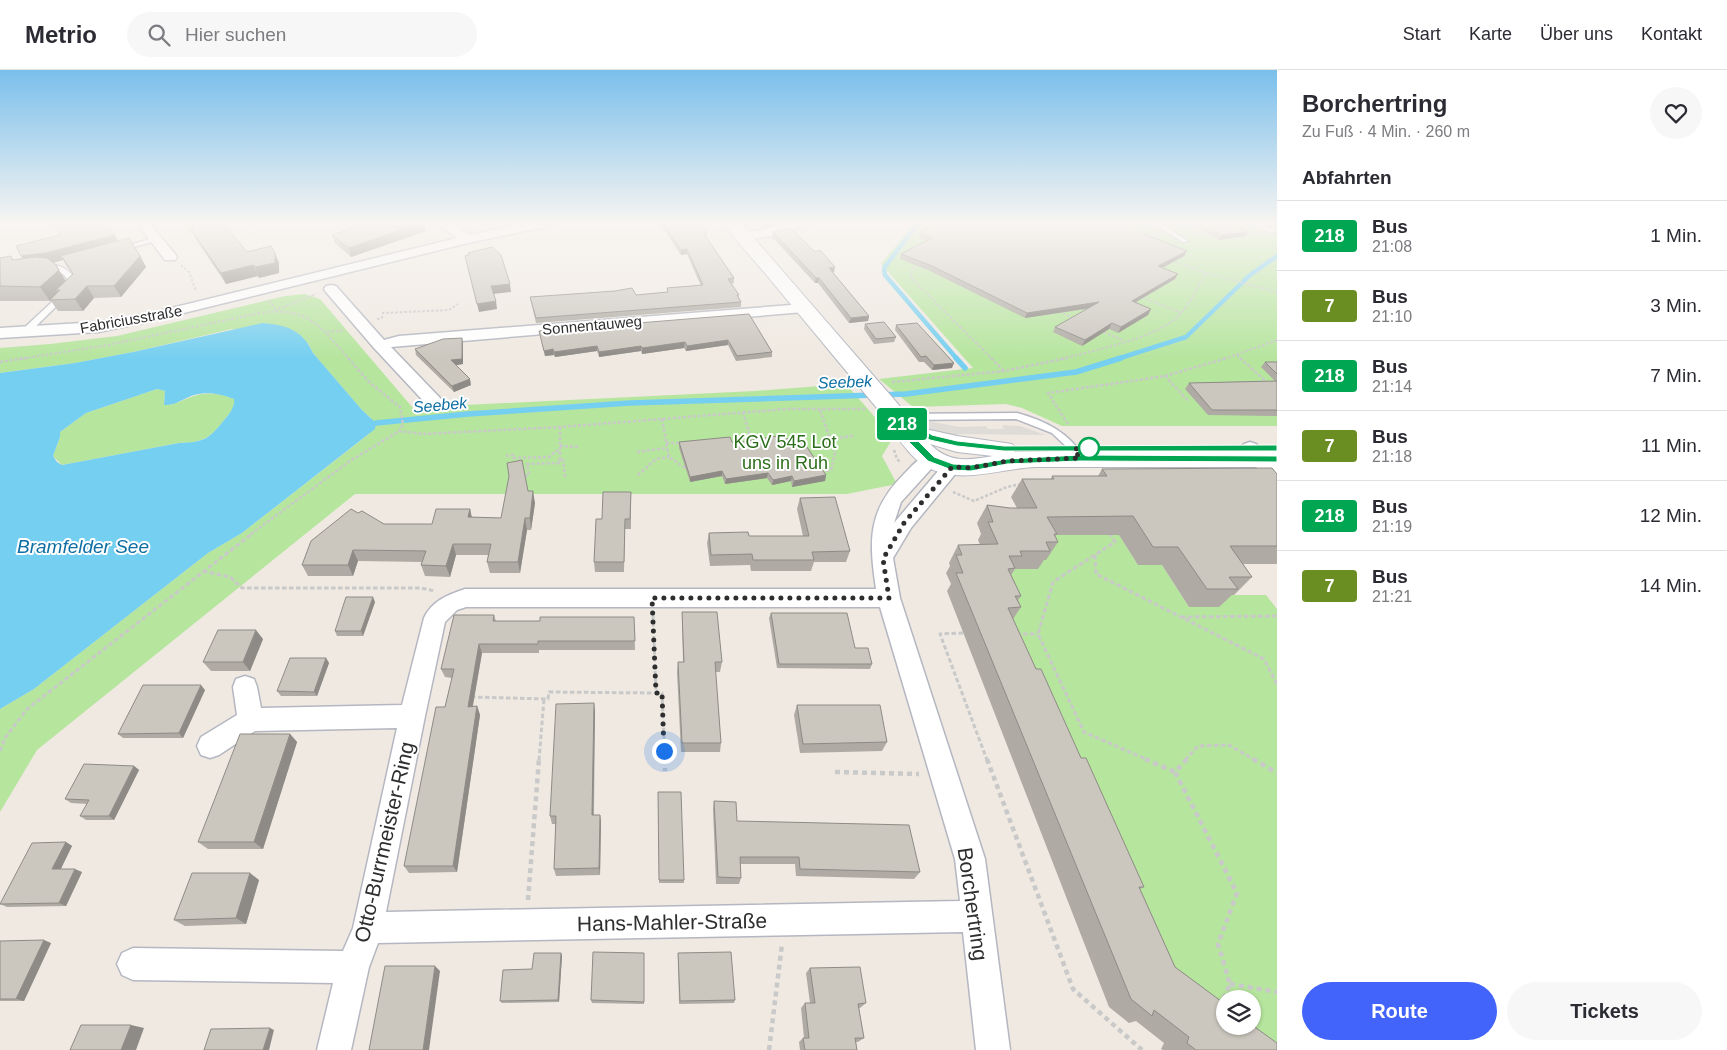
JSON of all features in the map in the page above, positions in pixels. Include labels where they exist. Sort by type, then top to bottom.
[{"type":"street","name":"Fabriciusstraße","points":[[0,333],[98,327],[201,306],[355,268]]},
{"type":"street","points":[[770,268],[883,400],[912,440],[971,468],[1007,461],[1080,452]]},
{"type":"street","points":[[332,289],[359,321],[436,403]]},
{"type":"street","name":"Sonnentauweg","points":[[380,344],[804,308]]},
{"type":"street","points":[[939,454],[1004,449],[1080,452],[1266,454],[1277,479]]},
{"type":"street","name":"Borchertring","points":[[939,454],[904,523],[883,559],[889,598],[970,859],[993,1050]]},
{"type":"street","name":"Otto-Burrmeister-Ring","points":[[334,1050],[353,967],[368,928],[412,716],[435,618],[449,604],[465,598],[889,598]]},
{"type":"street","points":[[210,746],[251,720],[245,687]]},
{"type":"street","name":"Otto-Burrmeister-Ring","points":[[251,720],[412,716]]},
{"type":"street","name":"Hans-Mahler-Straße","points":[[368,928],[976,916]]},
{"type":"street","name":"Otto-Burrmeister-Ring","points":[[133,964],[353,967]]},
{"type":"lane","points":[[25,332],[74,285],[64,269],[59,268]]},
{"type":"lane","points":[[883,400],[1017,416],[1055,431],[1080,452]]},
{"type":"path","points":[[184,268],[189,272],[201,306]]},
{"type":"path","points":[[914,268],[911,278],[1004,371]]},
{"type":"path","points":[[1191,268],[1277,292]]},
{"type":"path","points":[[399,431],[423,434],[560,427],[788,409],[820,410],[883,400],[1062,359],[1146,335],[1162,328],[1181,313],[1206,273]]},
{"type":"path","points":[[0,362],[108,345],[276,310],[287,304],[332,289]]},
{"type":"path","points":[[1136,294],[1181,313]]},
{"type":"path","points":[[359,321],[382,318],[383,313],[449,310],[458,304]]},
{"type":"path","points":[[1054,309],[1080,321]]},
{"type":"path","points":[[0,751],[5,738],[26,710],[203,571],[350,461],[399,431],[403,424],[400,407],[369,382],[319,325],[301,315],[276,310]]},
{"type":"path","points":[[1098,329],[1124,341]]},
{"type":"path","points":[[1080,452],[1048,393],[1165,376],[1238,355],[1277,340]]},
{"type":"path","points":[[1238,355],[1270,386]]},
{"type":"path","points":[[1165,376],[1189,402]]},
{"type":"path","points":[[820,410],[835,454],[831,470],[820,473]]},
{"type":"path","points":[[744,412],[753,446],[750,446]]},
{"type":"path","points":[[662,419],[669,457],[689,471]]},
{"type":"path","points":[[525,476],[529,475],[527,464],[560,463],[560,427]]},
{"type":"path","points":[[830,439],[852,436],[854,438]]},
{"type":"path","points":[[751,441],[757,441]]},
{"type":"path","points":[[666,443],[681,444]]},
{"type":"path","points":[[816,446],[832,444]]},
{"type":"path","points":[[560,446],[578,447]]},
{"type":"path","points":[[637,452],[667,448]]},
{"type":"path","points":[[506,456],[513,455],[513,458],[548,457],[556,451],[560,451]]},
{"type":"path","points":[[638,475],[656,460],[669,457]]},
{"type":"path","points":[[560,460],[563,460],[565,478],[567,477]]},
{"type":"path","points":[[1105,526],[1115,542],[1053,582],[1038,634],[1084,732],[1175,772],[1238,893],[1218,944],[1230,984],[1227,990]]},
{"type":"path","points":[[1095,555],[1096,574],[1264,659],[1277,684]]},
{"type":"path","points":[[203,571],[230,577],[242,588],[421,588],[465,598]]},
{"type":"path","points":[[652,598],[656,693]]},
{"type":"path","points":[[1180,617],[1277,616]]},
{"type":"path","points":[[963,633],[940,634],[1073,989],[1142,1050]]},
{"type":"path","points":[[1010,634],[1038,634]]},
{"type":"path","points":[[466,697],[548,699],[549,692],[662,693],[665,771]]},
{"type":"path","points":[[526,924],[544,699]]},
{"type":"path","points":[[1175,772],[1198,746],[1230,745],[1277,774]]},
{"type":"path","points":[[835,772],[944,775]]},
{"type":"path","points":[[769,1050],[786,920]]},
{"type":"path","points":[[1230,984],[1277,992]]},
{"type":"green space","points":[[884,268],[1277,268],[1277,426],[1062,426],[1022,408],[1006,404],[913,407],[879,379],[973,368]]},
{"type":"green space","name":"KGV 545 Lot uns in Ruh","points":[[304,294],[320,299],[418,414],[445,406],[755,391],[846,384],[893,438],[882,456],[897,484],[847,494],[355,494],[37,750],[0,812],[0,709],[34,689],[208,553],[242,533],[369,434],[371,418],[313,353],[308,343],[232,329],[133,352],[75,363],[0,373],[0,348],[117,336],[285,296]]},
{"type":"green space","points":[[157,389],[165,391],[164,405],[175,404],[196,395],[207,393],[224,395],[234,399],[234,405],[215,431],[205,438],[194,442],[179,443],[62,465],[53,456],[60,432],[86,413]]},
{"type":"green space","points":[[1116,530],[1138,565],[1162,565],[1189,607],[1211,595],[1266,595],[1277,609],[1277,1050],[1249,1050],[1229,1035],[1261,1035],[1261,990],[1216,990],[1216,1025],[1151,976],[1009,625],[1009,569],[1034,560],[1045,560],[1047,535]]},
{"type":"shaded area","points":[[927,421],[960,427],[986,426],[988,429],[1004,429],[1002,425],[1020,426],[1046,435],[960,434],[946,438],[923,424],[923,422]]},
{"type":"water","name":"Bramfelder See","points":[[263,323],[286,327],[304,339],[313,353],[362,410],[376,423],[375,429],[242,533],[208,553],[34,689],[0,709],[0,373],[75,363]],"holes":[[[157,389],[165,391],[164,405],[176,403],[194,395],[209,393],[234,399],[234,405],[215,431],[206,438],[195,442],[179,443],[62,465],[53,456],[60,432],[86,413]]]},
{"type":"building","points":[[0,268],[58,268],[59,270],[40,287],[0,286]]},
{"type":"building","points":[[69,268],[130,268],[114,286],[87,286],[75,299],[50,300],[60,290],[56,290],[73,274]]},
{"type":"building","points":[[217,268],[242,268],[221,273]]},
{"type":"building","points":[[468,268],[505,268],[510,284],[491,286],[496,301],[477,304]]},
{"type":"building","points":[[695,268],[727,268],[734,278],[728,279],[739,295],[737,295],[741,302],[536,318],[530,297],[632,288],[636,295],[668,292],[667,288],[703,285]]},
{"type":"building","points":[[806,268],[831,268],[829,268],[869,316],[851,318],[819,278],[816,278]]},
{"type":"building","points":[[936,268],[1162,268],[1178,274],[1132,301],[1151,309],[1121,327],[1112,323],[1085,340],[1055,327],[1099,302],[1027,313]]},
{"type":"building","points":[[749,314],[772,352],[737,356],[728,340],[687,346],[685,342],[599,352],[597,346],[554,352],[553,349],[544,351],[539,331]]},
{"type":"building","points":[[884,322],[896,337],[876,339],[865,324]]},
{"type":"building","points":[[917,323],[954,363],[934,365],[926,356],[921,357],[896,325]]},
{"type":"building","points":[[462,338],[462,359],[451,360],[470,379],[452,386],[415,349],[443,339]]},
{"type":"building","points":[[1265,362],[1277,362],[1277,374]]},
{"type":"building","points":[[1277,381],[1277,410],[1212,410],[1189,383]]},
{"type":"building","points":[[777,436],[779,440],[800,437],[826,475],[794,481],[792,476],[773,480],[768,473],[726,479],[722,471],[690,477],[679,442],[730,437],[732,442],[736,443]]},
{"type":"building","points":[[522,460],[528,491],[533,491],[530,518],[525,518],[518,562],[487,562],[491,544],[453,544],[446,566],[421,565],[426,551],[353,550],[348,565],[302,565],[311,541],[351,509],[358,513],[362,511],[384,524],[432,524],[436,509],[470,509],[468,517],[501,518],[509,476],[507,463]]},
{"type":"building","points":[[1272,468],[1277,474],[1277,546],[1230,546],[1252,577],[1229,577],[1238,589],[1207,589],[1178,547],[1153,547],[1133,516],[1047,517],[1057,534],[1054,534],[1058,542],[1046,542],[1050,551],[1020,551],[1022,556],[1009,556],[1015,568],[1008,569],[1021,596],[1015,596],[1021,607],[1008,608],[1036,669],[1041,669],[1081,758],[1086,758],[1144,887],[1139,887],[1175,967],[1216,997],[1216,1035],[1261,1035],[1261,1031],[1277,1043],[1277,1050],[1196,1050],[1187,1043],[1189,1037],[1154,1010],[1152,1016],[1131,999],[956,573],[963,573],[956,555],[962,555],[958,545],[998,544],[988,522],[993,522],[987,505],[1010,508],[1037,508],[1022,479],[1054,479],[1052,476],[1107,476],[1102,469]]},
{"type":"building","points":[[603,492],[631,492],[630,519],[625,519],[624,562],[594,562],[596,519],[602,519]]},
{"type":"building","points":[[835,497],[850,551],[812,552],[814,560],[753,560],[752,554],[711,555],[709,533],[748,532],[749,536],[809,536],[800,498]]},
{"type":"building","points":[[346,597],[373,597],[361,631],[335,631]]},
{"type":"building","points":[[682,612],[717,612],[722,662],[715,662],[721,743],[682,743],[678,662],[684,662]]},
{"type":"building","points":[[771,613],[847,613],[855,648],[868,648],[872,664],[779,664]]},
{"type":"building","points":[[454,615],[494,615],[493,621],[540,621],[540,617],[634,617],[635,641],[538,641],[538,644],[479,644],[468,707],[477,706],[453,866],[404,866],[436,707],[445,707],[454,669],[441,669]]},
{"type":"building","points":[[218,630],[256,630],[243,662],[203,662]]},
{"type":"building","points":[[290,658],[326,658],[314,692],[277,691]]},
{"type":"building","points":[[143,685],[201,685],[179,733],[118,734]]},
{"type":"building","points":[[594,703],[592,815],[600,815],[599,868],[554,869],[556,816],[550,816],[556,704]]},
{"type":"building","points":[[797,705],[880,705],[887,742],[803,744]]},
{"type":"building","points":[[240,734],[290,734],[254,842],[198,842]]},
{"type":"building","points":[[84,764],[134,766],[109,816],[80,816],[89,800],[65,799]]},
{"type":"building","points":[[658,792],[681,792],[684,880],[659,880]]},
{"type":"building","points":[[714,801],[736,802],[737,821],[909,825],[920,872],[800,869],[799,857],[740,857],[741,878],[718,877]]},
{"type":"building","points":[[66,842],[52,869],[75,869],[59,903],[0,904],[32,843]]},
{"type":"building","points":[[192,873],[250,873],[236,918],[174,920]]},
{"type":"building","points":[[44,940],[16,999],[0,999],[0,941]]},
{"type":"building","points":[[593,952],[644,953],[644,1002],[591,1000]]},
{"type":"building","points":[[731,952],[735,1000],[680,1001],[678,953]]},
{"type":"building","points":[[534,953],[561,953],[558,1000],[500,1001],[503,970],[532,969]]},
{"type":"building","points":[[385,966],[435,966],[423,1050],[369,1050]]},
{"type":"building","points":[[860,967],[866,1003],[858,1004],[864,1038],[855,1038],[857,1050],[805,1050],[803,1038],[809,1038],[805,1003],[815,1003],[810,968]]},
{"type":"building","points":[[81,1025],[131,1025],[121,1050],[70,1050]]},
{"type":"building","points":[[270,1028],[263,1050],[204,1050],[211,1029]]},
{"type":"waterway","points":[[884,268],[885,275],[957,359]]},
{"type":"waterway","name":"Seebek","points":[[1117,359],[1186,337],[1250,275],[1260,268]]},
{"type":"waterway","points":[[956,358],[965,368]]},
{"type":"waterway","name":"Seebek","points":[[376,423],[468,414],[630,403],[906,394],[1076,372],[1121,358]]},
{"type":"bus line","name":"218","points":[[1277,448],[1004,449],[957,444],[930,437],[898,417],[912,440],[931,459],[952,467],[971,468],[1007,461],[1080,458],[1277,459]]},
{"type":"route","points":[[664,751],[662,693],[656,693],[652,598],[889,598],[883,559],[894,537],[904,523],[952,467],[971,468],[1007,461],[1080,458],[1074,449],[1089,448]]}]
